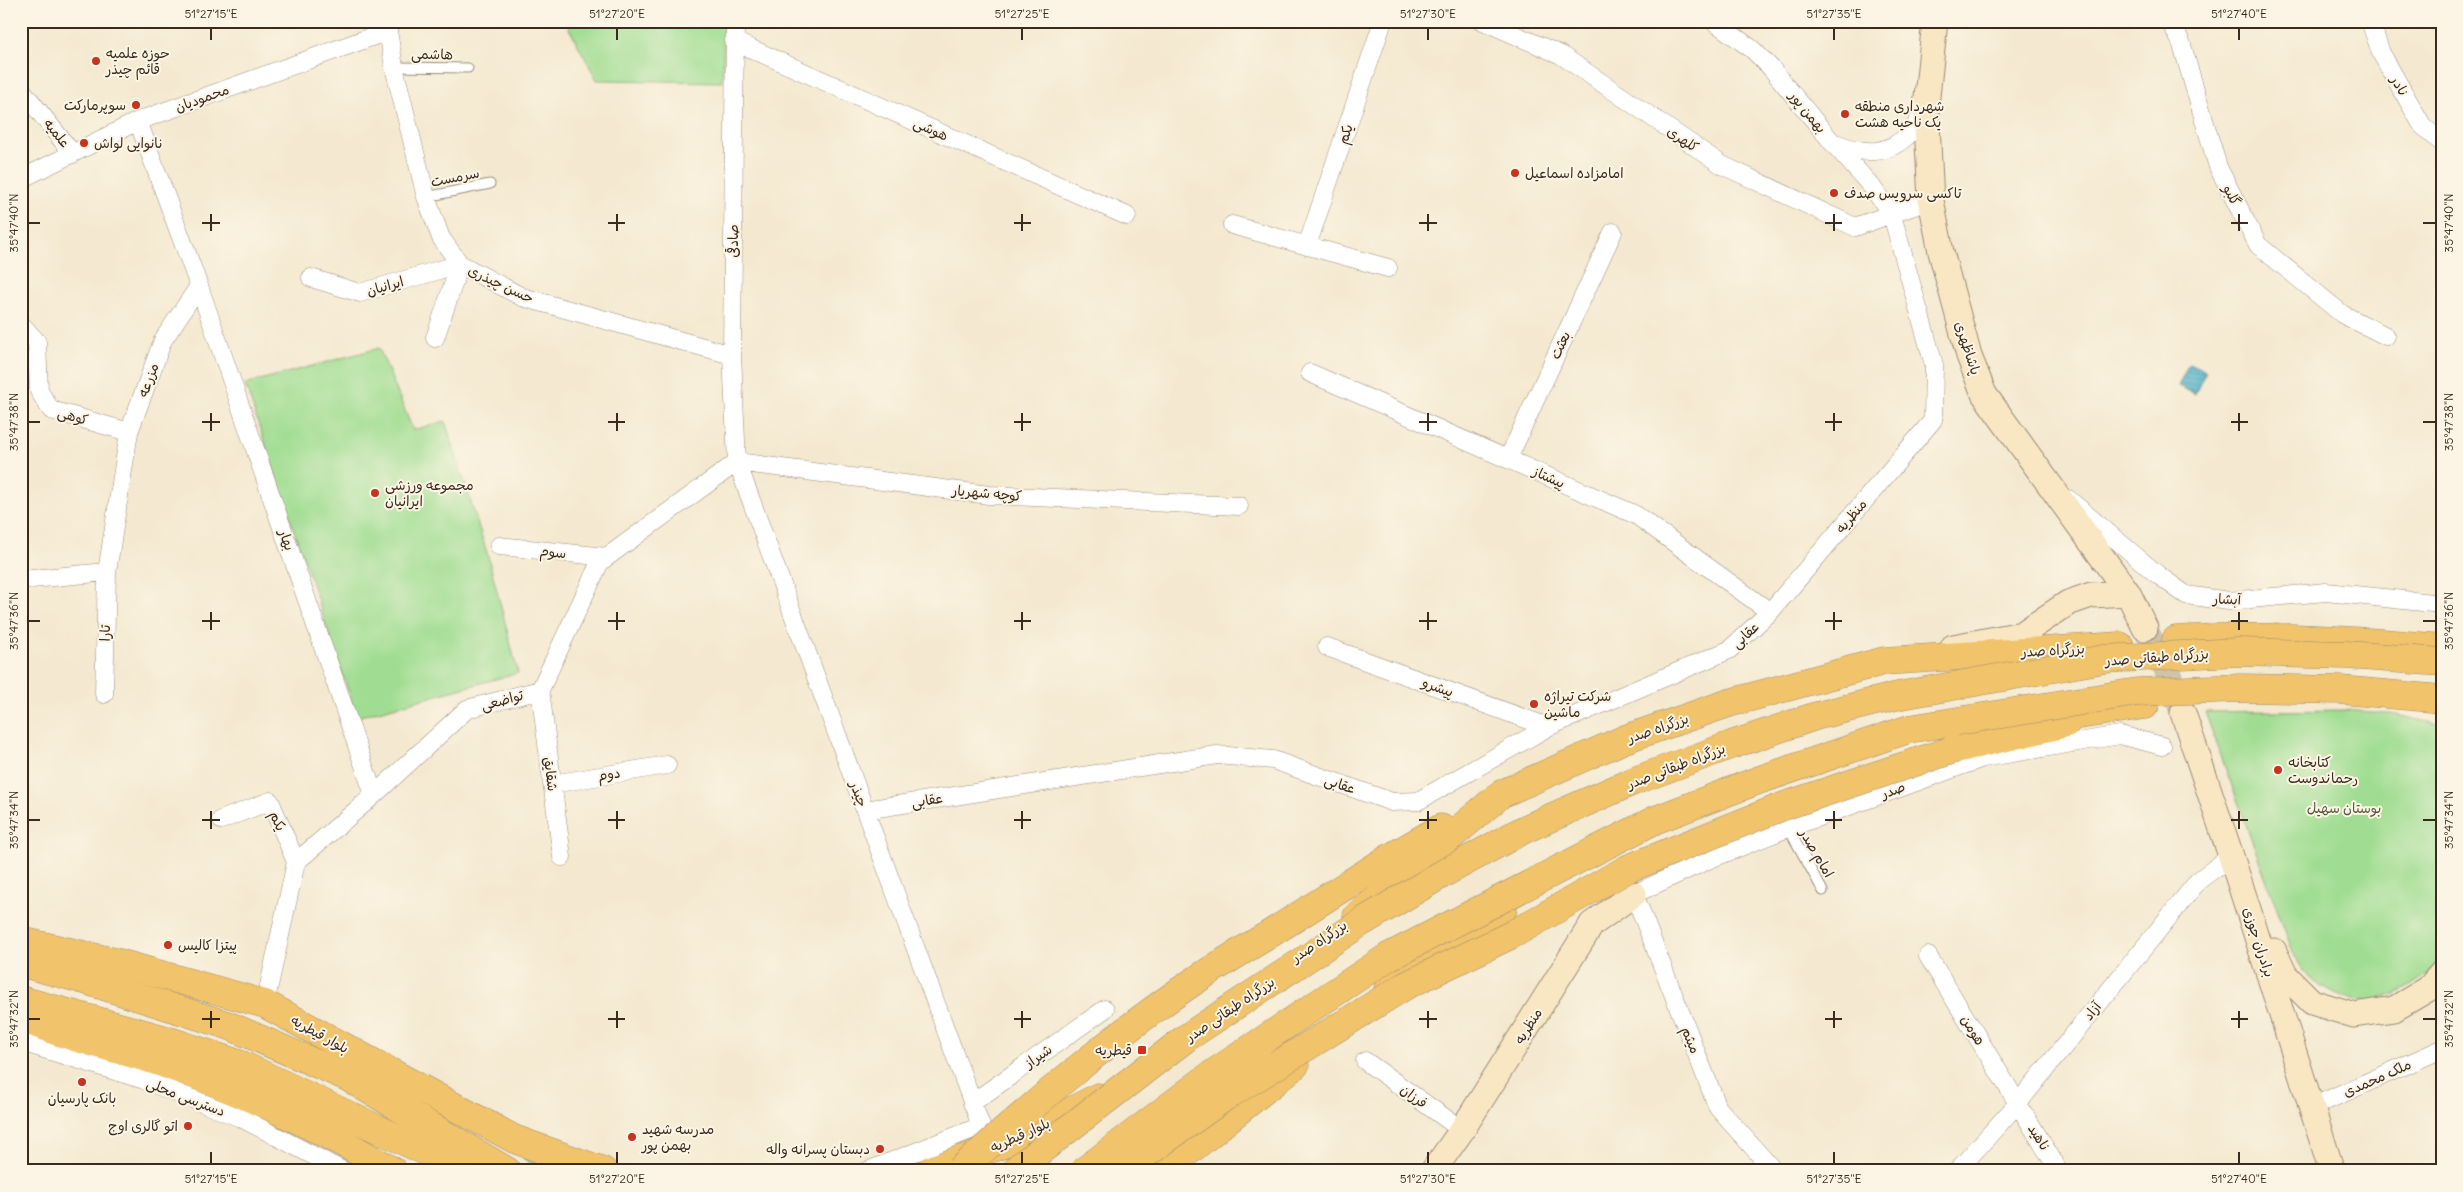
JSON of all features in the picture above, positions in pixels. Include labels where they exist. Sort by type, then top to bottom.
[{"type":"main road","name":"پاشاظهری","points":[[1935,21],[1926,106],[1931,200],[1942,252],[1969,356],[1984,394],[2128,594],[2145,628]]},
{"type":"main road","points":[[1884,660],[2022,634],[2076,600],[2091,595],[2128,594]]},
{"type":"main road","name":"بزرگراه صدر","points":[[1005,1171],[1183,1033],[1357,916],[1501,794],[1625,739],[1729,703],[1884,660],[2120,646],[2238,636],[2345,639],[2442,648]]},
{"type":"main road","name":"بزرگراه طبقاتی صدر","points":[[1014,1171],[1186,1038],[1362,922],[1444,873],[1525,829],[1634,781],[1731,745],[1816,716],[1897,696],[2104,660],[2238,652],[2346,655],[2442,662]]},
{"type":"main road","points":[[1084,1171],[1211,1075],[1388,957],[1655,820],[1759,780],[1909,729],[2137,692],[2240,688],[2341,690],[2442,699]]},
{"type":"main road","points":[[1094,1171],[1214,1080],[1392,962],[1656,826],[1761,784],[1912,740],[2145,705],[2192,706],[2308,695],[2386,699],[2442,705]]},
{"type":"main road","points":[[2386,699],[2442,713]]},
{"type":"main road","points":[[1122,1171],[1225,1097],[1405,986],[1513,934],[1627,869],[1784,806],[1955,749],[2145,705]]},
{"type":"main road","name":"برادران جوزی","points":[[2192,706],[2232,856],[2332,1171]]},
{"type":"main road","points":[[959,1171],[1022,1115],[1118,1037],[1190,984],[1391,857],[1501,794]]},
{"type":"main road","points":[[2232,856],[2285,975],[2312,1002],[2354,1015],[2394,1009],[2428,989],[2442,973]]},
{"type":"main road","points":[[1164,1171],[1421,962],[1549,880]]},
{"type":"main road","name":"منظریه","points":[[1433,1171],[1462,1130],[1592,924],[1634,894]]},
{"type":"main road","name":"بلوار قیطریه","points":[[21,941],[120,963],[265,1004],[514,1139],[603,1171]]},
{"type":"main road","points":[[21,963],[81,979],[230,1026],[347,1077],[507,1171]]},
{"type":"main road","points":[[21,1000],[167,1040],[242,1065],[467,1171]]},
{"type":"main road","points":[[21,1017],[48,1029],[161,1063],[238,1091],[349,1145],[393,1171]]},
{"type":"main road","name":"بلوار قیطریه","points":[[929,1171],[1017,1139],[1108,1092]]},
{"type":"main road","points":[[358,1118],[438,1171]]},
{"type":"street","name":"صادقی","points":[[735,21],[732,356],[737,462]]},
{"type":"street","name":"یکم","points":[[1307,246],[1383,21]]},
{"type":"street","name":"کلهری","points":[[1483,21],[1561,55],[1722,165],[1855,227],[1931,200]]},
{"type":"street","name":"بهمن پور","points":[[1713,21],[1752,49],[1764,62],[1872,187],[1892,215],[1934,365],[1933,420]]},
{"type":"street","name":"گلبو","points":[[2170,21],[2181,42],[2218,167],[2258,245],[2342,314],[2386,336]]},
{"type":"street","name":"نادر","points":[[2370,21],[2381,52],[2422,125],[2442,143]]},
{"type":"street","name":"حسن چیذری","points":[[388,26],[394,67],[426,197],[441,238],[460,264],[522,297],[732,356]]},
{"type":"street","name":"محمودیان","points":[[21,179],[138,121],[388,26]]},
{"type":"street","name":"هوشی","points":[[734,41],[1127,216]]},
{"type":"street","name":"علمیه","points":[[21,89],[73,154]]},
{"type":"street","points":[[1832,142],[1859,152],[1886,150],[1911,133],[1926,106]]},
{"type":"street","points":[[138,121],[199,286]]},
{"type":"street","points":[[1232,225],[1388,268]]},
{"type":"street","name":"بعثت","points":[[1508,459],[1613,232]]},
{"type":"street","points":[[435,338],[460,264]]},
{"type":"street","name":"ایرانیان","points":[[311,278],[360,293],[460,264]]},
{"type":"street","name":"مزرعه","points":[[107,572],[129,432],[163,340],[199,286]]},
{"type":"street","name":"بهار","points":[[199,286],[374,795]]},
{"type":"street","name":"کوهی","points":[[21,324],[36,342],[39,391],[51,410],[129,432]]},
{"type":"street","name":"پیشتاز","points":[[1310,373],[1636,515],[1770,612]]},
{"type":"street","name":"منظریه","points":[[1770,612],[1933,420]]},
{"type":"street","name":"تواضعی","points":[[296,862],[374,795],[467,709],[540,690],[600,562],[737,462]]},
{"type":"street","name":"کوچه شهریار","points":[[737,462],[989,494],[1239,506]]},
{"type":"street","name":"چیذر","points":[[737,462],[981,1126],[867,1171]]},
{"type":"street","name":"آبشار","points":[[2050,484],[2158,575],[2186,595],[2229,601],[2326,592],[2442,604]]},
{"type":"street","name":"سوم","points":[[500,546],[607,557]]},
{"type":"street","points":[[21,580],[107,572]]},
{"type":"street","name":"تارا","points":[[104,694],[107,572]]},
{"type":"street","name":"عقابی","points":[[864,810],[1217,755],[1273,760],[1392,802],[1418,801],[1548,727],[1729,650],[1770,612]]},
{"type":"street","name":"پیشرو","points":[[1327,647],[1548,727]]},
{"type":"street","name":"شقایق","points":[[540,690],[562,857]]},
{"type":"street","name":"صدر","points":[[1634,894],[1708,860],[1788,828],[1983,758],[2120,736],[2162,746]]},
{"type":"street","name":"دوم","points":[[552,784],[666,765]]},
{"type":"street","name":"یکم","points":[[220,820],[270,801],[296,862]]},
{"type":"street","name":"آزاد","points":[[1957,1171],[2018,1103],[2198,881],[2232,856]]},
{"type":"street","points":[[265,1004],[296,862]]},
{"type":"street","name":"میثم","points":[[1634,894],[1718,1108],[1774,1171]]},
{"type":"street","name":"هومن","points":[[1928,956],[2018,1103]]},
{"type":"street","name":"شیراز","points":[[972,1102],[1105,1009]]},
{"type":"street","name":"دسترسی محلی","points":[[21,1042],[144,1080],[241,1118],[343,1171]]},
{"type":"street","name":"ملک محمدی","points":[[2312,1107],[2442,1049]]},
{"type":"street","name":"فرزان","points":[[1365,1061],[1462,1130]]},
{"type":"street","name":"ناهید","points":[[2018,1103],[2060,1171]]},
{"type":"lane","name":"هاشمی","points":[[394,67],[468,68]]},
{"type":"lane","name":"سرمست","points":[[426,197],[490,184]]},
{"type":"lane","name":"امام صدر","points":[[1788,828],[1823,891]]},
{"type":"green space","points":[[565,21],[725,21],[722,82],[597,80]]},
{"type":"green space","name":"مجموعه ورزشی ایرانیان","points":[[379,348],[413,430],[445,421],[488,556],[518,673],[357,717],[245,384]]},
{"type":"green space","name":"بوستان سهیل","points":[[2346,710],[2387,713],[2442,725],[2442,958],[2415,984],[2399,993],[2382,998],[2364,1000],[2347,998],[2330,992],[2306,974],[2298,964],[2205,712]]},
{"type":"green space","points":[[523,1158],[564,1171],[540,1171]]},
{"type":"water","points":[[2189,363],[2206,371],[2195,394],[2178,386]]},
{"type":"tunnel","points":[[2145,628],[2170,677],[2181,709]]},
{"type":"place","name":"حوزه علمیه قائم چیذر","points":[[96,61]]},
{"type":"place","name":"سوپرمارکت","points":[[136,105]]},
{"type":"place","name":"شهرداری منطقه یک ناحیه هشت","points":[[1845,114]]},
{"type":"place","name":"نانوایی لواش","points":[[84,143]]},
{"type":"place","name":"امامزاده اسماعیل","points":[[1515,173]]},
{"type":"place","name":"تاکسی سرویس صدف","points":[[1834,193]]},
{"type":"place","name":"مجموعه ورزشی ایرانیان","points":[[375,493]]},
{"type":"place","name":"شرکت تیراژه ماشین","points":[[1534,704]]},
{"type":"place","name":"کتابخانه رحماندوست","points":[[2278,770]]},
{"type":"place","name":"پیتزا کالیس","points":[[168,945]]},
{"type":"place","name":"قیطریه","points":[[1142,1050]]},
{"type":"place","name":"بانک پارسیان","points":[[82,1082]]},
{"type":"place","name":"اتو گالری اوج","points":[[188,1126]]},
{"type":"place","name":"مدرسه شهید بهمن پور","points":[[632,1137]]},
{"type":"place","name":"دبستان پسرانه واله","points":[[880,1149]]}]
